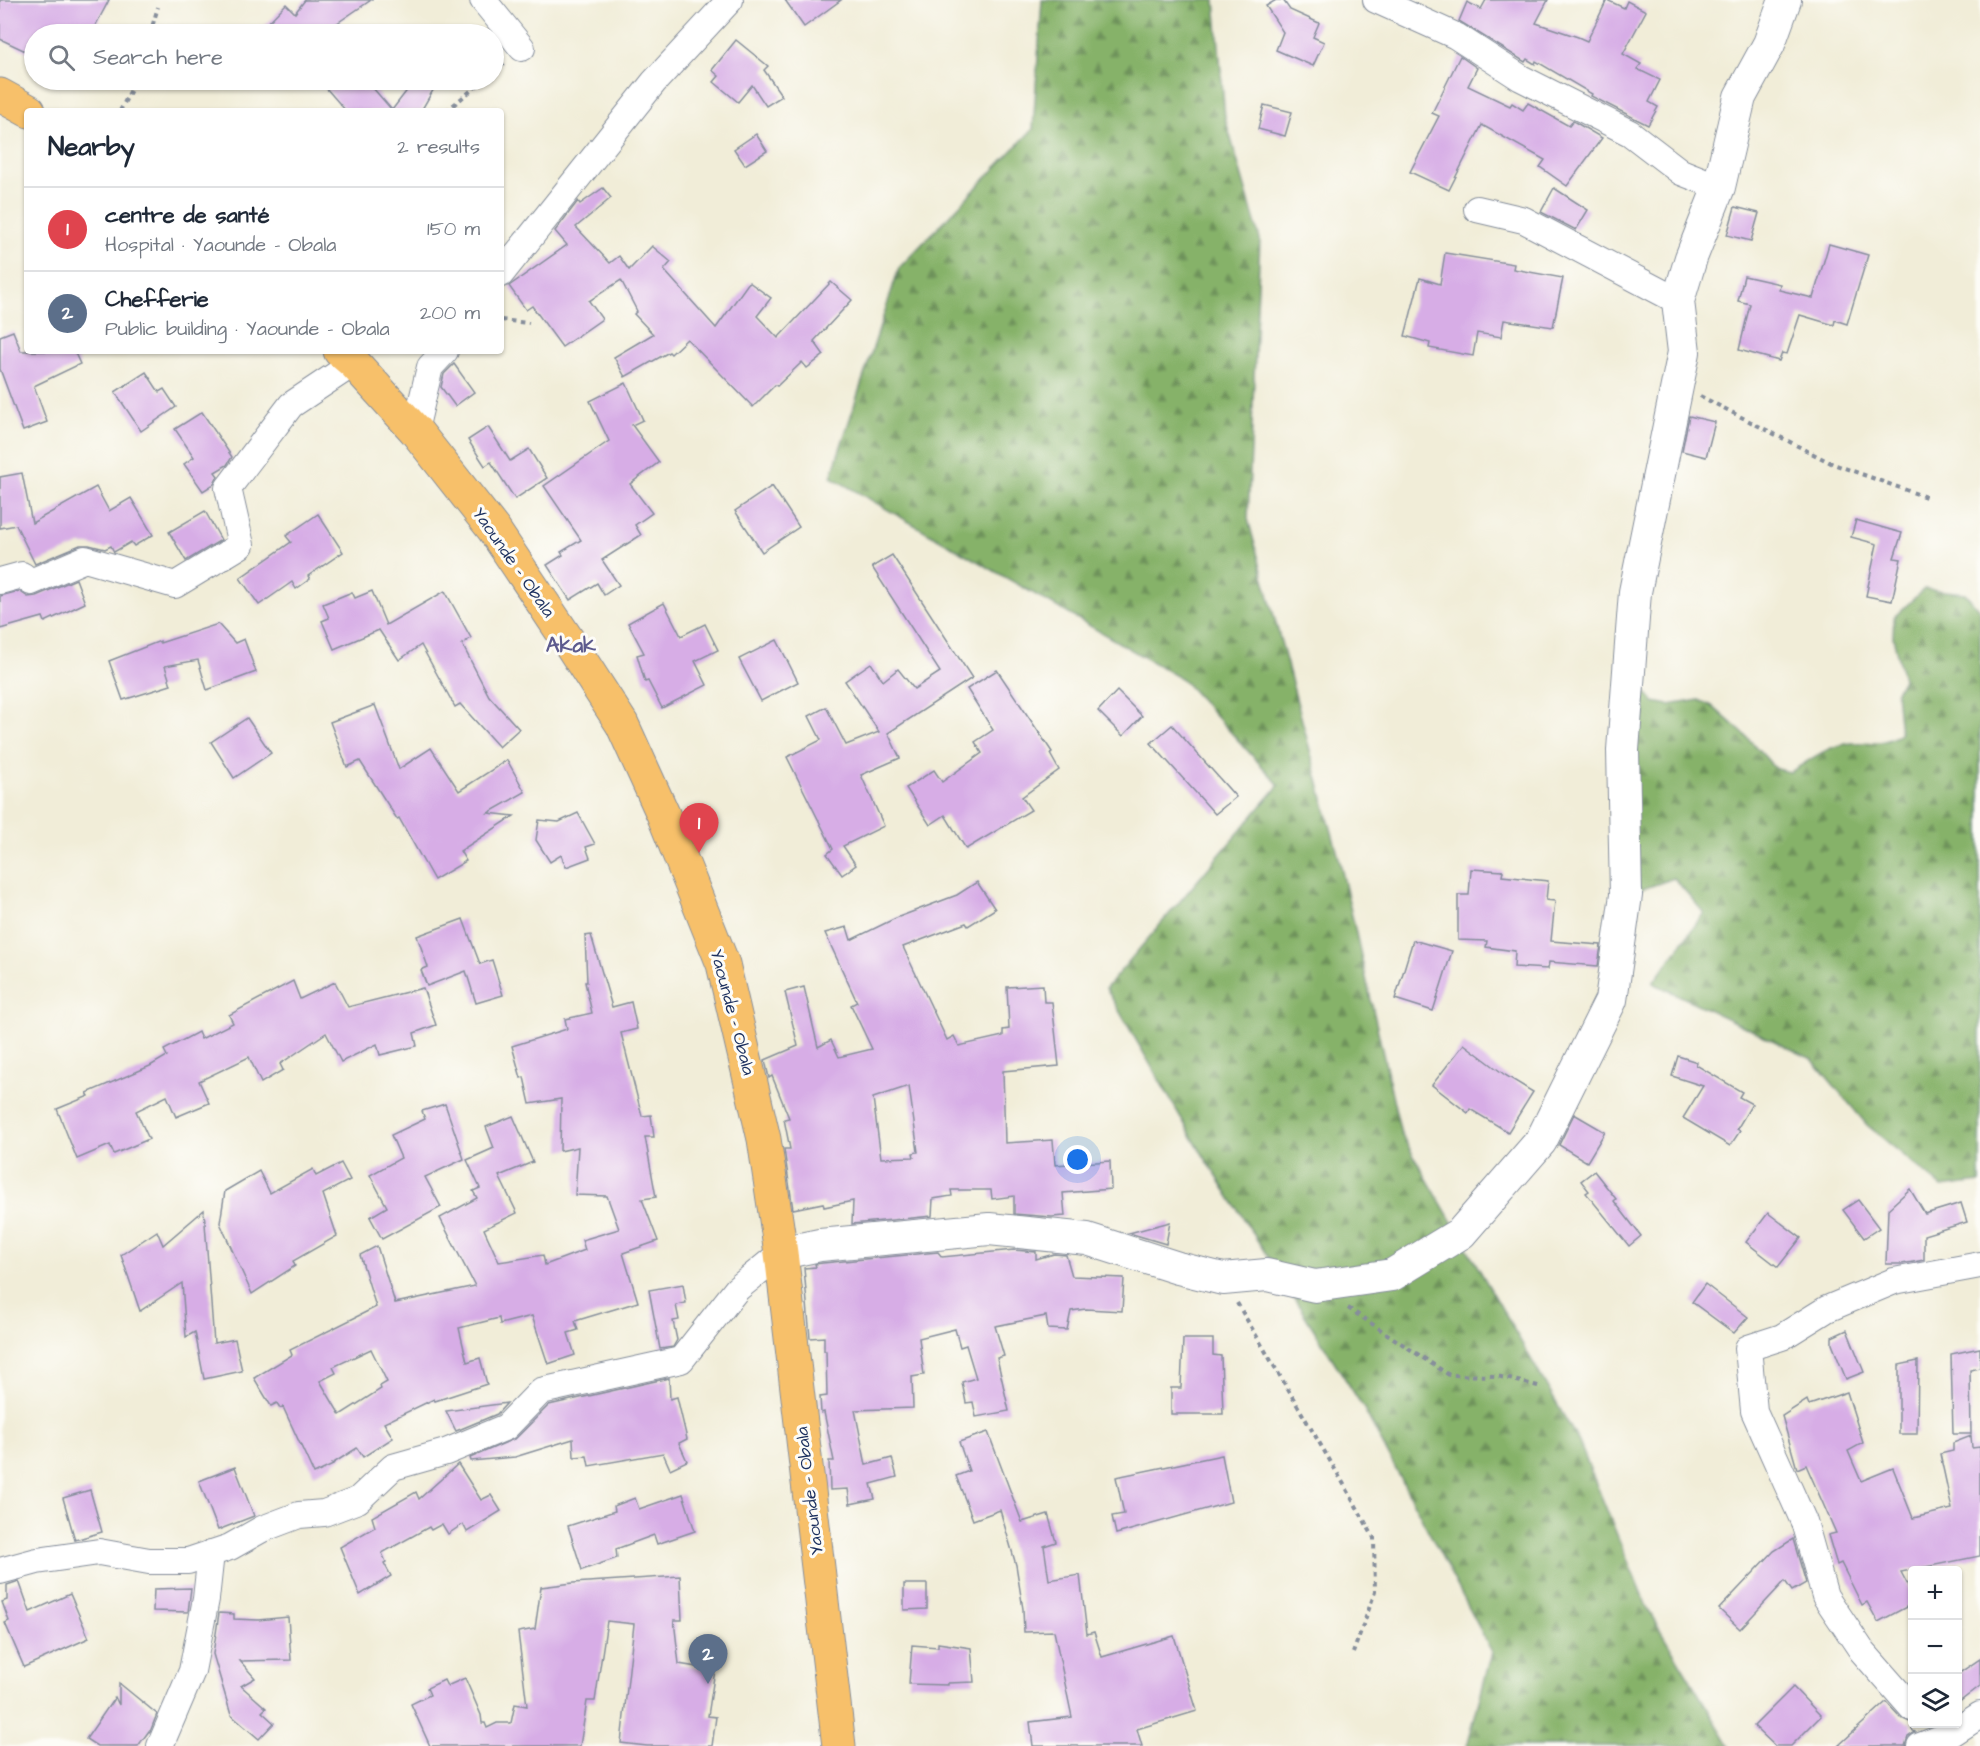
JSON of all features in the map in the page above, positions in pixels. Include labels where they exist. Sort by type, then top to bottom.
[{"type":"highway","points":[[0,95],[24,108]]},
{"type":"highway","name":"Yaounde - Obala","points":[[347,357],[415,430],[494,530],[622,724],[663,814],[723,964],[764,1139],[782,1252],[839,1746]]},
{"type":"street","points":[[483,0],[502,24]]},
{"type":"street","points":[[504,270],[654,82],[730,0]]},
{"type":"street","points":[[1376,0],[1456,36],[1521,78],[1630,134],[1681,172],[1719,187]]},
{"type":"street","points":[[0,1571],[37,1561],[99,1552],[150,1561],[188,1561],[230,1547],[262,1529],[299,1515],[324,1513],[358,1500],[393,1467],[446,1452],[506,1427],[541,1391],[681,1360],[737,1289],[782,1252],[820,1245],[989,1229],[1087,1239],[1178,1268],[1222,1279],[1267,1275],[1315,1286],[1392,1275],[1461,1233],[1541,1141],[1611,1000],[1626,895],[1623,750],[1635,592],[1684,352],[1678,302],[1691,258],[1719,187],[1740,97],[1769,44],[1785,0]]},
{"type":"street","points":[[504,26],[522,48]]},
{"type":"street","points":[[1477,209],[1524,220],[1678,302]]},
{"type":"street","points":[[415,430],[430,367],[442,354]]},
{"type":"street","points":[[0,581],[22,575],[31,582],[85,559],[175,585],[241,546],[228,488],[291,405],[347,357]]},
{"type":"street","points":[[1908,1703],[1862,1651],[1825,1596],[1804,1522],[1754,1411],[1748,1348],[1782,1337],[1827,1308],[1894,1281],[1980,1265]]},
{"type":"street","points":[[160,1746],[192,1671],[206,1599],[211,1553]]},
{"type":"street","points":[[1928,1736],[1951,1734],[1980,1715]]},
{"type":"path","points":[[153,24],[158,7]]},
{"type":"path","points":[[122,108],[131,90]]},
{"type":"path","points":[[450,108],[472,90]]},
{"type":"path","points":[[504,320],[529,323]]},
{"type":"path","points":[[1678,384],[1833,464],[1926,497]]},
{"type":"path","points":[[1222,1279],[1374,1538],[1376,1592],[1353,1653]]},
{"type":"path","points":[[1315,1286],[1449,1375],[1497,1377],[1542,1387]]},
{"type":"green space","points":[[1042,0],[1215,0],[1225,118],[1260,239],[1248,519],[1340,862],[1401,1134],[1579,1442],[1647,1608],[1730,1746],[1467,1746],[1492,1652],[1363,1407],[1195,1142],[1106,988],[1279,785],[1182,679],[831,477],[899,268],[1033,129]]},
{"type":"green space","points":[[1924,589],[1965,593],[1980,611],[1980,1182],[1942,1187],[1867,1125],[1812,1059],[1653,983],[1704,913],[1674,878],[1626,895],[1630,657],[1645,692],[1654,702],[1669,705],[1699,700],[1712,706],[1746,736],[1776,769],[1790,772],[1834,747],[1849,743],[1876,743],[1900,734],[1896,691],[1903,679],[1893,637],[1894,617]]},
{"type":"building","points":[[0,0],[109,0],[96,24],[24,24],[24,50],[0,39]]},
{"type":"building","points":[[305,0],[371,0],[336,24],[267,24],[286,4],[295,13]]},
{"type":"building","points":[[785,0],[841,0],[804,27]]},
{"type":"building","points":[[1276,0],[1283,0],[1290,10],[1319,23],[1313,37],[1324,42],[1313,66],[1276,50],[1283,32],[1266,6]]},
{"type":"building","points":[[1486,0],[1548,0],[1536,23],[1587,41],[1607,0],[1624,8],[1627,1],[1646,11],[1623,54],[1641,64],[1637,69],[1660,80],[1649,102],[1658,107],[1648,125],[1591,96],[1592,94],[1536,61],[1535,64],[1527,59],[1525,62],[1459,21],[1467,2],[1481,9]]},
{"type":"building","points":[[736,40],[768,66],[764,70],[782,96],[766,106],[752,85],[738,102],[714,82],[719,76],[712,70]]},
{"type":"building","points":[[1460,56],[1477,68],[1468,86],[1510,106],[1512,103],[1523,110],[1528,103],[1569,126],[1573,121],[1602,138],[1567,186],[1540,167],[1545,160],[1482,125],[1449,190],[1410,172],[1439,116],[1432,113]]},
{"type":"building","points":[[328,90],[375,90],[390,108],[343,108]]},
{"type":"building","points":[[407,90],[433,90],[423,108],[394,108]]},
{"type":"building","points":[[1264,105],[1292,112],[1285,136],[1258,129]]},
{"type":"building","points":[[756,134],[767,151],[745,165],[734,149]]},
{"type":"building","points":[[603,188],[611,198],[576,227],[610,263],[619,256],[629,270],[652,246],[671,262],[664,270],[716,328],[749,282],[771,298],[757,316],[778,338],[831,282],[852,300],[814,341],[824,355],[807,368],[802,362],[753,407],[687,339],[671,354],[669,352],[625,377],[614,357],[653,334],[634,314],[637,311],[621,280],[589,301],[602,319],[562,347],[532,306],[526,310],[509,286],[567,245],[555,231],[578,201],[580,204]]},
{"type":"building","points":[[1554,188],[1588,210],[1576,230],[1541,212]]},
{"type":"building","points":[[1735,207],[1759,213],[1751,241],[1727,235]]},
{"type":"building","points":[[1829,244],[1868,255],[1847,324],[1835,320],[1834,325],[1800,315],[1787,354],[1782,353],[1779,361],[1739,350],[1750,304],[1738,301],[1744,276],[1780,284],[1779,290],[1813,298]]},
{"type":"building","points":[[1445,253],[1514,264],[1513,269],[1563,278],[1553,327],[1504,320],[1501,337],[1477,333],[1473,356],[1429,348],[1430,343],[1405,336],[1420,278],[1440,284]]},
{"type":"building","points":[[13,331],[24,354],[75,354],[80,364],[34,386],[47,422],[23,431],[0,369],[0,336]]},
{"type":"building","points":[[454,364],[474,392],[455,406],[441,387],[444,374]]},
{"type":"building","points":[[146,372],[159,392],[164,389],[176,407],[141,431],[115,392]]},
{"type":"building","points":[[626,383],[643,420],[632,425],[659,462],[630,484],[652,513],[635,525],[641,535],[602,560],[619,585],[604,595],[597,583],[570,600],[547,565],[563,555],[561,552],[581,540],[544,486],[609,441],[590,401]]},
{"type":"building","points":[[202,412],[232,457],[227,465],[215,472],[218,476],[214,484],[203,491],[184,464],[194,457],[175,429]]},
{"type":"building","points":[[1689,416],[1715,422],[1706,457],[1682,451]]},
{"type":"building","points":[[488,427],[510,461],[529,449],[547,478],[515,499],[491,462],[485,466],[468,440]]},
{"type":"building","points":[[22,473],[32,523],[96,487],[109,511],[131,498],[153,535],[134,546],[131,542],[114,552],[111,546],[105,549],[80,545],[35,564],[16,525],[0,528],[0,477]]},
{"type":"building","points":[[772,486],[799,527],[762,552],[735,511]]},
{"type":"building","points":[[205,511],[221,540],[186,561],[169,532]]},
{"type":"building","points":[[318,514],[343,552],[308,576],[310,579],[296,589],[292,582],[259,605],[240,578],[291,542],[286,536]]},
{"type":"building","points":[[1856,520],[1902,533],[1894,558],[1901,559],[1892,601],[1866,596],[1877,544],[1851,537]]},
{"type":"building","points":[[892,555],[972,678],[888,733],[900,758],[861,775],[884,826],[843,846],[856,865],[842,875],[827,854],[833,849],[787,757],[821,740],[809,716],[826,707],[846,745],[879,732],[845,681],[871,663],[883,681],[898,669],[914,689],[940,672],[872,567]]},
{"type":"building","points":[[76,579],[85,603],[45,622],[43,617],[0,629],[0,596],[19,591],[28,597],[36,596]]},
{"type":"building","points":[[372,591],[386,625],[445,591],[471,638],[462,644],[489,696],[519,729],[499,747],[460,704],[455,707],[421,645],[399,660],[379,630],[334,649],[322,621],[329,618],[323,604],[352,592],[355,598]]},
{"type":"building","points":[[664,603],[681,636],[705,624],[718,650],[695,661],[707,685],[662,708],[648,681],[645,682],[637,655],[644,653],[628,623]]},
{"type":"building","points":[[218,624],[235,643],[244,639],[256,672],[207,690],[198,660],[165,666],[171,685],[123,700],[109,661],[160,641],[160,643]]},
{"type":"building","points":[[777,640],[798,682],[761,701],[739,659]]},
{"type":"building","points":[[997,670],[1052,752],[1050,754],[1059,770],[1022,797],[1031,810],[966,849],[945,815],[930,825],[906,788],[934,770],[942,782],[982,753],[975,742],[993,730],[967,689]]},
{"type":"building","points":[[1117,691],[1142,716],[1123,736],[1098,711]]},
{"type":"building","points":[[375,705],[399,769],[431,748],[459,791],[507,760],[525,792],[488,813],[514,816],[460,851],[466,861],[434,880],[399,818],[397,819],[360,761],[347,767],[330,722]]},
{"type":"building","points":[[247,718],[271,753],[234,778],[211,742]]},
{"type":"building","points":[[1172,725],[1236,797],[1215,814],[1151,743]]},
{"type":"building","points":[[578,813],[595,844],[586,847],[590,858],[566,867],[561,855],[550,862],[536,840],[539,820],[559,822]]},
{"type":"building","points":[[1471,869],[1503,871],[1502,876],[1548,881],[1546,900],[1555,901],[1551,941],[1601,945],[1598,966],[1549,962],[1548,969],[1514,967],[1515,951],[1486,947],[1487,941],[1458,940],[1458,895],[1469,895]]},
{"type":"building","points":[[977,882],[995,909],[968,926],[966,923],[903,947],[947,1040],[954,1036],[959,1046],[1003,1036],[1003,1030],[1009,1029],[1007,987],[1043,985],[1044,1002],[1052,1002],[1059,1066],[1003,1071],[1005,1143],[1053,1140],[1055,1165],[1110,1161],[1111,1189],[1063,1193],[1065,1216],[1052,1217],[1014,1214],[1014,1196],[992,1199],[991,1190],[951,1190],[952,1196],[933,1199],[932,1216],[852,1224],[853,1201],[824,1207],[823,1203],[793,1209],[784,1149],[790,1149],[784,1119],[789,1118],[772,1076],[769,1078],[765,1060],[798,1046],[785,992],[804,987],[818,1047],[831,1040],[839,1057],[872,1049],[851,1005],[857,1002],[825,933],[847,927],[851,940],[896,918],[957,895]],"holes":[[[909,1086],[918,1152],[913,1153],[914,1157],[881,1158],[873,1098]]]},
{"type":"building","points":[[463,919],[480,964],[492,960],[503,995],[476,1003],[466,971],[427,986],[421,970],[428,967],[417,936]]},
{"type":"building","points":[[591,935],[612,1007],[631,1002],[637,1029],[621,1033],[642,1116],[651,1115],[654,1137],[645,1137],[656,1197],[642,1199],[658,1241],[623,1253],[638,1302],[575,1321],[578,1330],[568,1333],[575,1355],[548,1364],[532,1316],[500,1324],[499,1318],[459,1328],[467,1362],[480,1358],[487,1384],[435,1401],[434,1399],[384,1423],[393,1438],[363,1457],[357,1448],[333,1465],[314,1474],[283,1407],[280,1408],[277,1403],[271,1406],[254,1378],[292,1355],[290,1350],[376,1307],[360,1255],[377,1246],[395,1303],[475,1286],[440,1218],[477,1198],[473,1191],[480,1188],[467,1160],[494,1148],[486,1127],[513,1116],[533,1162],[499,1176],[517,1213],[484,1229],[499,1262],[543,1255],[545,1265],[585,1250],[582,1240],[619,1229],[607,1196],[575,1195],[578,1147],[560,1151],[561,1099],[530,1104],[524,1077],[521,1078],[512,1046],[567,1029],[565,1019],[592,1013],[585,982],[587,982],[585,936]],"holes":[[[371,1349],[387,1382],[380,1386],[381,1389],[340,1415],[320,1381],[336,1373],[333,1367]]]},
{"type":"building","points":[[1413,940],[1452,951],[1433,1011],[1395,999]]},
{"type":"building","points":[[293,981],[300,999],[335,982],[348,1007],[423,988],[436,1025],[414,1033],[417,1046],[380,1055],[377,1044],[341,1062],[326,1033],[280,1064],[283,1070],[261,1083],[249,1057],[199,1081],[209,1103],[176,1117],[167,1096],[136,1111],[149,1139],[114,1154],[110,1145],[77,1159],[57,1109],[89,1096],[87,1093],[150,1066],[167,1056],[164,1050],[198,1032],[201,1039],[233,1023],[229,1015]]},
{"type":"building","points":[[1464,1044],[1505,1075],[1533,1092],[1508,1132],[1470,1109],[1468,1113],[1432,1085]]},
{"type":"building","points":[[1678,1056],[1697,1062],[1696,1065],[1742,1092],[1739,1097],[1752,1104],[1737,1129],[1740,1131],[1730,1146],[1683,1118],[1703,1086],[1672,1076]]},
{"type":"building","points":[[445,1104],[464,1159],[425,1177],[441,1207],[382,1239],[370,1217],[387,1207],[370,1175],[401,1158],[391,1135],[425,1119],[422,1111]]},
{"type":"building","points":[[1574,1114],[1605,1132],[1587,1162],[1559,1145]]},
{"type":"building","points":[[341,1163],[350,1180],[323,1194],[337,1236],[293,1261],[295,1266],[252,1294],[220,1223],[225,1191],[259,1171],[270,1193],[313,1169],[316,1176]]},
{"type":"building","points":[[1594,1171],[1641,1236],[1629,1246],[1586,1193],[1589,1191],[1581,1181]]},
{"type":"building","points":[[1910,1189],[1925,1214],[1961,1203],[1967,1222],[1924,1235],[1924,1260],[1886,1264],[1888,1209]]},
{"type":"building","points":[[1858,1200],[1879,1228],[1864,1238],[1843,1210]]},
{"type":"building","points":[[204,1210],[214,1343],[235,1339],[242,1371],[204,1379],[195,1332],[186,1337],[182,1283],[140,1311],[121,1255],[157,1231],[163,1245]]},
{"type":"building","points":[[1768,1213],[1801,1238],[1778,1267],[1746,1242]]},
{"type":"building","points":[[1170,1222],[1166,1244],[1129,1233]]},
{"type":"building","points":[[1014,1250],[1036,1252],[1036,1259],[1054,1254],[1066,1255],[1072,1276],[1124,1278],[1122,1311],[1086,1309],[1071,1311],[1067,1330],[1048,1329],[1046,1316],[995,1326],[1004,1356],[997,1358],[1009,1411],[976,1417],[973,1402],[966,1403],[962,1382],[976,1378],[966,1345],[960,1347],[955,1329],[919,1338],[924,1375],[912,1377],[913,1408],[855,1410],[866,1465],[892,1458],[897,1477],[871,1484],[875,1499],[850,1504],[848,1489],[830,1490],[829,1461],[834,1461],[824,1412],[821,1413],[820,1397],[827,1396],[826,1351],[824,1351],[824,1337],[810,1338],[804,1268],[816,1267],[815,1264],[823,1263],[938,1252],[942,1257]]},
{"type":"building","points":[[683,1284],[686,1303],[676,1305],[679,1320],[673,1321],[677,1340],[673,1347],[660,1349],[649,1290]]},
{"type":"building","points":[[1705,1284],[1748,1317],[1734,1333],[1692,1302]]},
{"type":"building","points":[[1847,1330],[1864,1372],[1846,1379],[1832,1344],[1832,1337]]},
{"type":"building","points":[[1183,1339],[1213,1339],[1213,1355],[1221,1356],[1223,1414],[1171,1414],[1171,1388],[1181,1388]]},
{"type":"building","points":[[1980,1348],[1980,1368],[1970,1370],[1971,1434],[1953,1434],[1951,1354]]},
{"type":"building","points":[[1918,1361],[1917,1434],[1899,1434],[1899,1365]]},
{"type":"building","points":[[669,1378],[670,1399],[677,1397],[687,1439],[679,1443],[687,1461],[670,1469],[663,1453],[589,1466],[587,1456],[574,1457],[573,1439],[515,1457],[471,1461],[470,1458],[516,1438],[549,1405]]},
{"type":"building","points":[[1847,1392],[1863,1443],[1848,1451],[1861,1481],[1893,1468],[1913,1518],[1952,1509],[1940,1454],[1953,1451],[1953,1443],[1971,1436],[1972,1448],[1980,1447],[1980,1556],[1931,1566],[1908,1566],[1908,1571],[1901,1572],[1908,1585],[1908,1606],[1878,1622],[1867,1602],[1862,1605],[1841,1563],[1837,1565],[1828,1535],[1836,1533],[1806,1465],[1797,1469],[1782,1416],[1807,1400],[1809,1405]]},
{"type":"building","points":[[507,1403],[497,1414],[456,1431],[446,1411]]},
{"type":"building","points":[[988,1432],[1022,1522],[1048,1514],[1056,1542],[1044,1546],[1049,1580],[1080,1575],[1087,1634],[1094,1632],[1102,1657],[1174,1636],[1197,1711],[1137,1729],[1142,1746],[1033,1746],[1030,1722],[1072,1717],[1054,1631],[1024,1632],[1016,1565],[1000,1510],[973,1520],[956,1476],[969,1471],[959,1442]]},
{"type":"building","points":[[1222,1455],[1231,1502],[1116,1534],[1112,1516],[1124,1514],[1116,1477]]},
{"type":"building","points":[[458,1464],[481,1500],[491,1495],[501,1511],[467,1532],[463,1524],[448,1534],[442,1524],[431,1530],[429,1527],[382,1553],[391,1576],[360,1595],[340,1547],[375,1527],[372,1517],[416,1492],[419,1499]]},
{"type":"building","points":[[235,1467],[254,1516],[218,1530],[199,1481]]},
{"type":"building","points":[[90,1490],[102,1532],[75,1540],[63,1498]]},
{"type":"building","points":[[683,1494],[695,1531],[657,1544],[654,1535],[616,1549],[617,1558],[582,1570],[568,1526],[615,1511],[614,1506],[635,1498],[639,1509]]},
{"type":"building","points":[[1793,1539],[1806,1583],[1792,1591],[1785,1581],[1740,1629],[1719,1609],[1774,1551]]},
{"type":"building","points":[[680,1576],[682,1620],[674,1620],[679,1664],[715,1670],[708,1716],[716,1717],[712,1746],[647,1746],[621,1743],[634,1624],[607,1621],[595,1701],[587,1701],[580,1746],[430,1746],[411,1704],[430,1695],[427,1688],[444,1680],[447,1686],[465,1678],[481,1715],[482,1723],[485,1723],[487,1728],[497,1723],[511,1723],[515,1704],[527,1706],[518,1632],[535,1629],[541,1587]]},
{"type":"building","points":[[19,1581],[30,1612],[70,1594],[89,1638],[24,1667],[5,1623],[9,1621],[2,1602],[7,1600],[7,1585]]},
{"type":"building","points":[[904,1584],[927,1584],[927,1609],[904,1610]]},
{"type":"building","points":[[191,1588],[188,1612],[153,1611],[154,1589]]},
{"type":"building","points":[[219,1613],[234,1614],[234,1619],[258,1620],[288,1617],[291,1660],[240,1661],[255,1678],[241,1686],[266,1708],[262,1712],[274,1723],[259,1739],[231,1715],[213,1654]]},
{"type":"building","points":[[938,1643],[971,1648],[974,1682],[948,1683],[948,1685],[909,1684],[912,1645],[938,1647]]},
{"type":"building","points":[[1980,1659],[1980,1686],[1962,1700],[1962,1674],[1962,1671]]},
{"type":"building","points":[[119,1683],[157,1714],[150,1732],[138,1746],[97,1746],[86,1739],[115,1697],[119,1705]]},
{"type":"building","points":[[1793,1687],[1821,1716],[1791,1746],[1775,1746],[1754,1726]]},
{"type":"building","points":[[1886,1702],[1901,1718],[1908,1721],[1908,1728],[1912,1728],[1915,1732],[1908,1737],[1905,1746],[1838,1746]]},
{"type":"place","name":"centre de santé","points":[[699,853]]},
{"type":"place","name":"Chefferie","points":[[708,1684]]},
{"type":"district","name":"Akak","points":[[571,645]]}]
